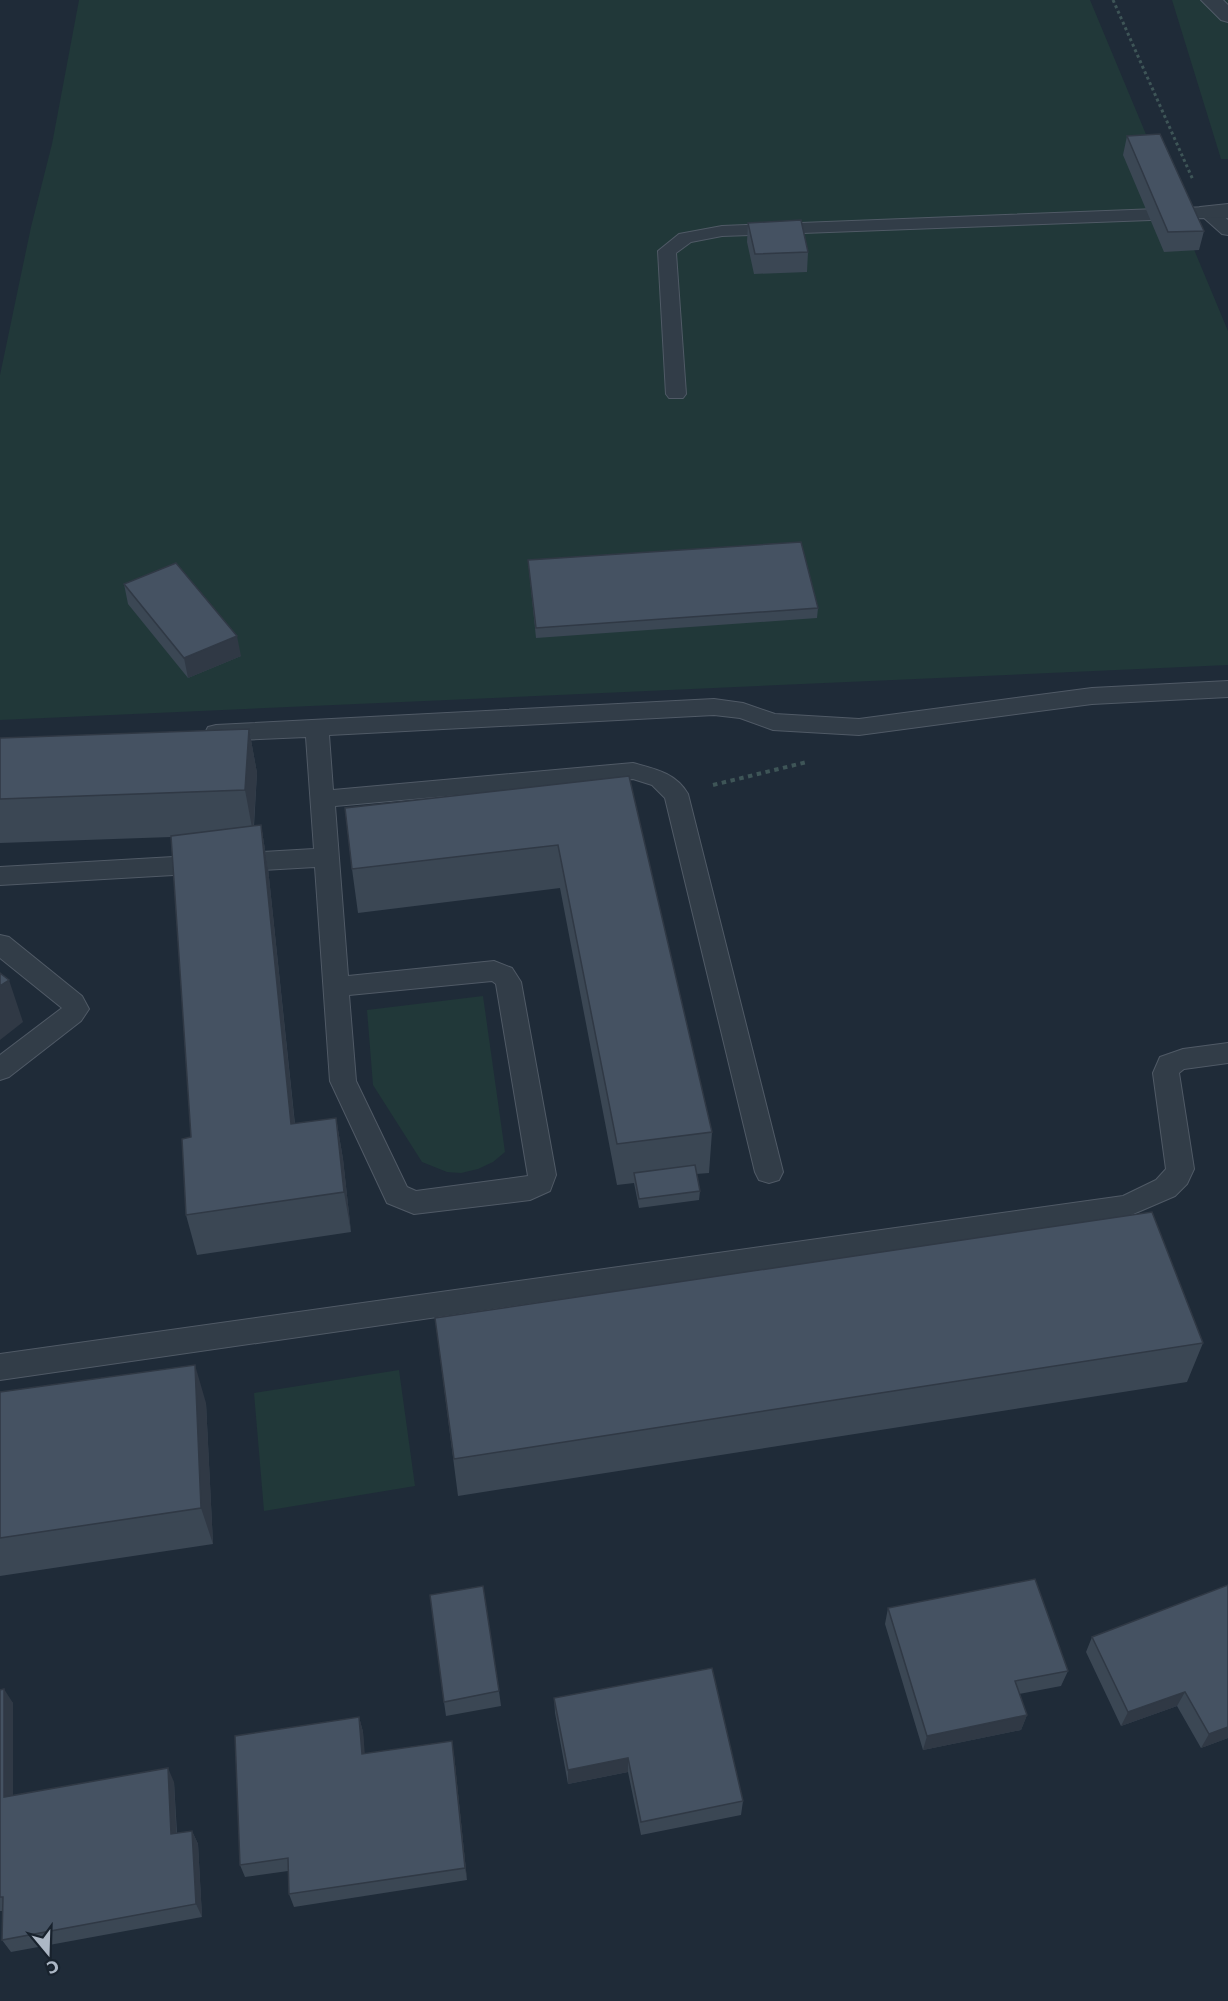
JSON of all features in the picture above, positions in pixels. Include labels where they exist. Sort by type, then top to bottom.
[{"type":"street","points":[[1211,0],[1228,16]]},
{"type":"lane","points":[[676,394],[667,251],[685,238],[722,231],[1218,212],[1228,230]]},
{"type":"lane","points":[[200,734],[714,707],[742,711],[773,722],[859,727],[1092,696],[1228,689]]},
{"type":"lane","points":[[317,728],[323,799],[326,857],[343,1081],[397,1195],[414,1203],[530,1189],[540,1183],[542,1175],[538,1152],[507,982],[503,975],[494,971],[336,987]]},
{"type":"lane","points":[[323,799],[633,771],[660,779],[676,794],[769,1172]]},
{"type":"lane","points":[[0,876],[326,857]]},
{"type":"lane","points":[[0,944],[73,1003],[76,1008],[72,1014],[0,1070]]},
{"type":"lane","points":[[0,1367],[1124,1207],[1173,1183],[1179,1176],[1180,1169],[1166,1073],[1169,1064],[1183,1059],[1228,1053]]},
{"type":"path","points":[[1113,0],[1218,212]]},
{"type":"path","points":[[676,794],[808,761]]},
{"type":"green space","points":[[79,0],[1090,0],[1228,331],[1228,665],[0,720],[0,375],[31,227],[52,144]]},
{"type":"green space","points":[[1172,0],[1228,0],[1228,159],[1221,159]]},
{"type":"green space","points":[[483,996],[505,1152],[493,1162],[478,1169],[461,1173],[447,1172],[422,1162],[373,1085],[367,1010]]},
{"type":"green space","points":[[399,1370],[415,1486],[264,1511],[254,1393]]},
{"type":"building","points":[[1160,134],[1204,231],[1168,232],[1127,136]]},
{"type":"building","points":[[801,220],[808,252],[755,254],[748,223]]},
{"type":"building","points":[[801,542],[818,608],[536,628],[528,560]]},
{"type":"building","points":[[176,563],[237,636],[184,658],[124,584]]},
{"type":"building","points":[[249,729],[245,790],[0,799],[0,738]]},
{"type":"building","points":[[629,776],[712,1132],[617,1144],[558,845],[352,869],[345,808]]},
{"type":"building","points":[[261,825],[291,1124],[336,1118],[344,1192],[186,1215],[182,1139],[191,1137],[171,836]]},
{"type":"building","points":[[0,973],[9,980],[0,986]]},
{"type":"building","points":[[695,1165],[700,1191],[639,1199],[634,1173]]},
{"type":"building","points":[[1152,1212],[1203,1343],[454,1459],[435,1318]]},
{"type":"building","points":[[195,1365],[201,1508],[0,1538],[0,1392]]},
{"type":"building","points":[[1035,1579],[1068,1671],[1015,1681],[1027,1715],[927,1736],[888,1608]]},
{"type":"building","points":[[1228,1585],[1228,1727],[1209,1734],[1185,1692],[1128,1712],[1092,1637]]},
{"type":"building","points":[[483,1586],[499,1691],[444,1702],[430,1595]]},
{"type":"building","points":[[712,1668],[743,1801],[641,1822],[628,1758],[568,1770],[554,1698]]},
{"type":"building","points":[[4,1689],[4,1797],[168,1768],[171,1834],[192,1831],[196,1904],[2,1940],[0,1690]]},
{"type":"building","points":[[359,1717],[362,1754],[452,1741],[465,1868],[289,1894],[288,1858],[240,1865],[235,1736]]}]
